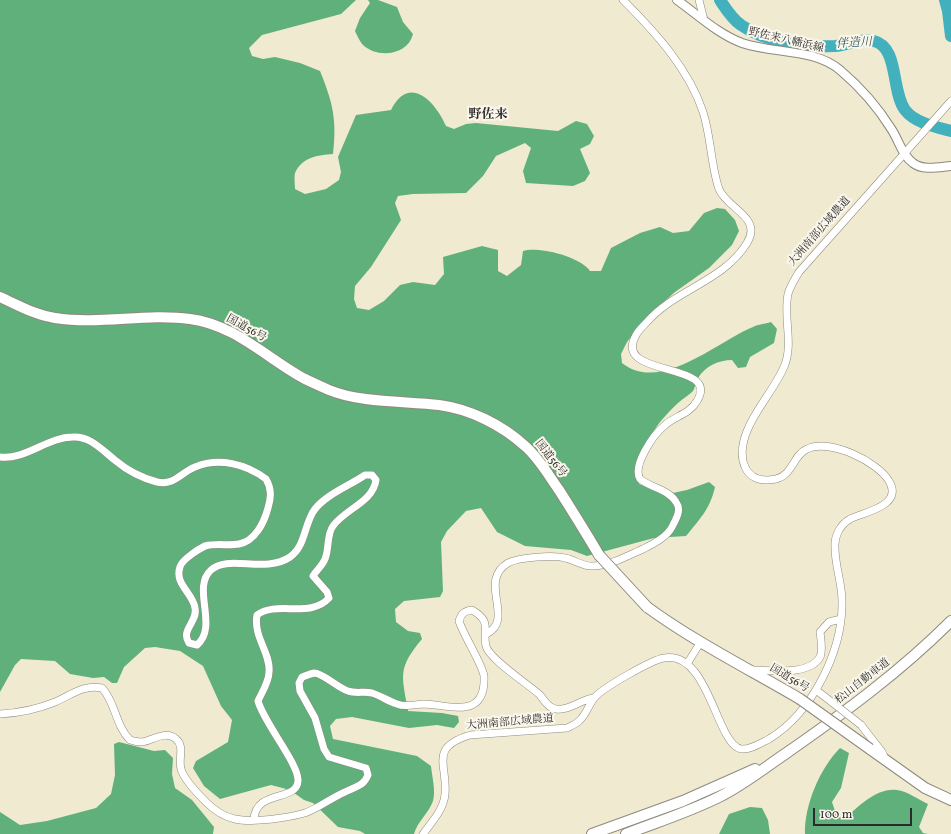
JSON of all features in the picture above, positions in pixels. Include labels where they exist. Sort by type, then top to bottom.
[{"type":"highway","name":"国道56号","points":[[0,297],[30,312],[54,318],[84,320],[166,317],[192,319],[220,328],[247,342],[303,378],[332,391],[359,397],[441,405],[478,415],[500,427],[526,446],[547,473],[599,555],[647,607],[700,644],[752,670],[800,699],[886,762],[925,788],[951,800]]},
{"type":"highway","name":"松山自動車道","points":[[626,834],[718,798],[739,786],[819,730],[893,674],[930,642],[951,621]]},
{"type":"highway","name":"松山自動車道","points":[[592,834],[630,821],[721,785],[783,755]]},
{"type":"main road","name":"野佐来八幡浜線","points":[[677,0],[725,35],[742,42],[815,57],[835,66],[866,97],[885,119],[893,130],[904,153],[913,163],[925,168],[951,166]]},
{"type":"street","points":[[486,634],[492,632],[498,618],[494,586],[496,579],[499,571],[509,562],[556,556],[567,558],[583,565],[593,566],[614,562],[648,546],[670,530],[678,512],[677,503],[664,491],[640,479],[638,469],[642,456],[663,426],[687,413],[693,407],[698,400],[699,388],[697,382],[688,375],[640,361],[634,353],[633,344],[636,335],[655,313],[671,300],[719,274],[731,263],[747,243],[751,234],[751,226],[747,218],[726,198],[719,189],[710,138],[703,111],[697,96],[668,46],[623,0]]},
{"type":"street","points":[[699,0],[704,20]]},
{"type":"street","name":"大洲南部広域農道","points":[[423,834],[443,806],[446,793],[442,764],[443,755],[453,742],[470,735],[567,728],[579,722],[593,698],[608,686],[664,658],[675,659],[687,664],[700,680],[715,706],[727,737],[733,745],[742,749],[750,748],[762,742],[787,726],[816,690],[827,671],[837,643],[841,619],[842,602],[834,547],[837,532],[848,520],[873,511],[886,504],[892,494],[891,484],[875,465],[846,451],[820,446],[808,448],[800,454],[788,471],[781,477],[774,479],[754,477],[748,473],[743,466],[742,444],[747,429],[784,367],[789,341],[788,299],[792,283],[799,272],[951,100]]},
{"type":"street","points":[[0,457],[15,456],[59,438],[73,436],[96,444],[116,462],[135,475],[156,482],[166,483],[176,480],[194,467],[222,462],[248,468],[266,479],[272,495],[264,520],[249,540],[239,544],[204,547],[188,556],[180,566],[178,576],[184,588],[194,601],[196,613],[186,631],[185,638],[189,643],[196,645],[201,641],[205,631],[206,605],[203,589],[205,578],[210,571],[218,565],[269,565],[290,557],[297,550],[304,537],[308,519],[326,498],[365,475],[372,475],[376,480],[375,486],[370,494],[333,526],[329,534],[329,544],[323,564],[313,576],[327,592],[329,598],[324,604],[317,607],[289,610],[267,610],[257,615],[255,624],[269,668],[266,683],[258,701],[262,713],[293,763],[298,774],[299,782],[294,791],[262,802],[254,813],[254,820]]},
{"type":"street","points":[[0,714],[36,708],[55,702],[84,688],[94,686],[102,688],[110,700],[118,725],[130,740],[140,742],[161,736],[170,736],[177,740],[181,747],[181,769],[186,778],[207,803],[221,813],[235,819],[254,820],[303,813],[346,791],[358,787],[365,782],[368,775],[366,768],[329,757],[324,749],[315,718],[300,691],[299,683],[302,677],[314,673],[321,675],[341,689],[350,692],[378,695],[405,706],[425,704],[453,708],[470,706],[476,703],[479,698],[484,675],[459,621],[461,614],[472,610],[479,614],[485,625],[486,646],[489,654],[526,684],[549,706],[555,709],[564,708],[593,698]]},
{"type":"street","points":[[752,670],[801,670],[814,665],[821,656],[820,632],[829,622],[841,619]]},
{"type":"street","points":[[687,664],[700,644]]},
{"type":"street","points":[[816,690],[862,725],[882,752],[886,762]]},
{"type":"green space","points":[[0,0],[356,0],[341,14],[262,35],[249,48],[252,56],[263,59],[275,57],[300,63],[320,71],[333,112],[333,154],[322,155],[306,160],[298,168],[295,173],[295,189],[305,194],[326,189],[339,180],[341,172],[338,157],[356,115],[391,110],[398,99],[406,94],[413,93],[421,95],[429,100],[446,126],[454,129],[466,124],[476,123],[558,131],[576,121],[587,124],[594,136],[590,144],[580,149],[590,173],[585,181],[573,186],[526,183],[523,171],[531,148],[525,143],[496,156],[483,176],[466,193],[413,194],[398,196],[395,203],[401,220],[371,267],[355,286],[354,299],[357,308],[369,310],[384,301],[400,285],[413,282],[435,285],[444,274],[443,257],[482,246],[498,250],[498,271],[507,276],[521,265],[523,251],[530,250],[549,251],[578,261],[590,271],[601,271],[611,248],[640,233],[660,227],[673,233],[689,231],[704,213],[717,208],[725,209],[735,220],[739,231],[732,245],[709,268],[675,292],[646,318],[627,342],[621,354],[622,363],[637,371],[654,372],[671,369],[689,362],[757,325],[771,322],[777,329],[774,343],[750,357],[746,367],[738,368],[732,360],[727,360],[713,364],[704,370],[697,380],[692,392],[669,412],[654,430],[649,439],[642,460],[639,484],[668,494],[687,490],[709,482],[715,487],[707,508],[696,524],[686,536],[654,538],[587,556],[571,550],[525,546],[497,532],[481,508],[466,511],[447,531],[441,542],[443,591],[440,597],[404,601],[395,609],[396,622],[408,631],[420,633],[422,639],[408,658],[403,673],[408,711],[442,713],[458,716],[459,722],[454,728],[437,725],[409,728],[352,717],[336,719],[330,726],[333,739],[417,756],[431,766],[434,788],[433,801],[414,834],[365,834],[360,831],[338,827],[313,803],[304,800],[290,790],[271,785],[220,799],[204,786],[193,768],[196,761],[228,742],[232,720],[221,706],[203,666],[180,651],[155,647],[145,648],[124,667],[117,683],[112,683],[104,677],[93,678],[70,674],[55,661],[21,659],[15,665],[0,692]]},
{"type":"green space","points":[[368,0],[378,0],[397,7],[403,22],[413,34],[405,47],[392,53],[384,53],[376,52],[362,44],[355,31],[360,18],[370,3]]},
{"type":"green space","points":[[119,742],[154,751],[165,750],[173,758],[172,774],[175,788],[192,800],[214,827],[213,834],[0,834],[0,812],[20,825],[47,821],[96,808],[111,794],[115,775],[114,744]]},
{"type":"green space","points":[[840,748],[849,753],[841,788],[832,802],[837,817],[846,818],[862,803],[876,794],[883,791],[897,790],[909,794],[928,804],[919,827],[923,833],[928,834],[805,834],[805,823],[810,800],[826,766]]},
{"type":"green space","points":[[750,807],[762,808],[768,820],[770,834],[719,834],[729,814]]},
{"type":"waterway","name":"伴造川","points":[[720,0],[738,23],[751,31],[774,40],[811,46],[835,46],[870,40],[882,45],[891,60],[898,92],[905,110],[920,121],[951,131]]},
{"type":"waterway","points":[[945,0],[951,36]]},
{"type":"district","name":"野佐来","points":[[488,116]]}]
